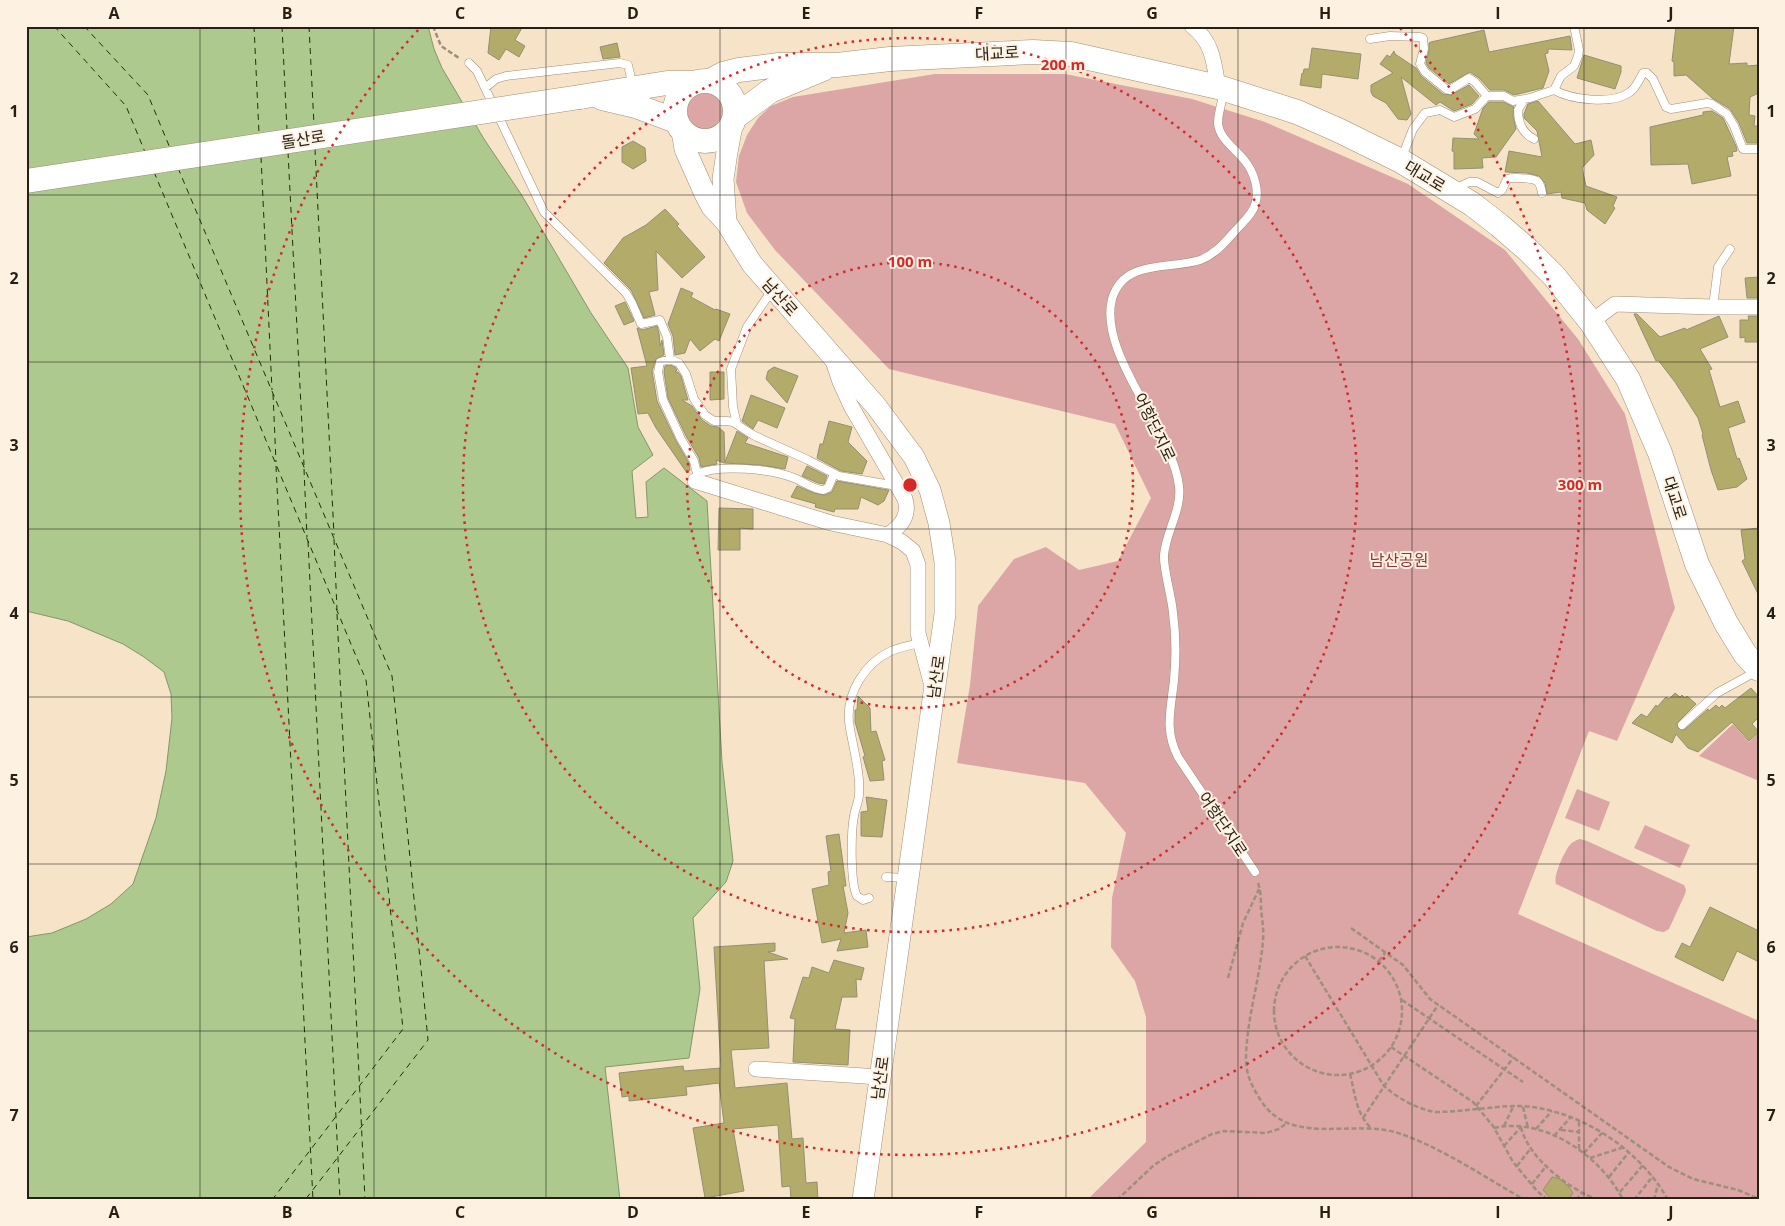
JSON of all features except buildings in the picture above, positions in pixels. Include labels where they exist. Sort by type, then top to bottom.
[{"type":"main road","name":"대교로","points":[[679,126],[675,112],[676,103],[680,94],[686,88],[723,74],[755,67],[1033,52],[1071,54],[1221,88],[1318,120],[1401,161],[1450,190],[1499,225],[1554,276],[1591,322],[1628,379],[1657,445],[1697,564],[1726,623],[1746,654],[1759,669]]},
{"type":"main road","name":"대교로","points":[[584,97],[612,100],[636,106],[679,126],[689,137],[698,141],[708,141],[722,136],[734,121],[770,90],[836,64]]},
{"type":"main road","name":"대교로","points":[[584,97],[676,82],[702,82]]},
{"type":"main road","points":[[702,82],[720,84],[727,90],[733,98],[736,107],[734,121]]},
{"type":"main road","name":"돌산로","points":[[26,181],[584,97]]},
{"type":"street","name":"어항단지로","points":[[1192,26],[1207,41],[1221,88]]},
{"type":"street","points":[[726,222],[724,169],[734,121]]},
{"type":"street","name":"남산로","points":[[679,126],[685,149],[705,194],[712,207],[726,222],[752,264],[876,406],[906,445],[924,475],[936,507],[942,542],[945,588],[944,614],[863,1200]]},
{"type":"street","points":[[1591,322],[1615,304],[1759,307]]},
{"type":"street","points":[[831,354],[840,382],[851,406],[899,487],[907,505],[906,516],[899,526],[888,535]]},
{"type":"street","points":[[696,477],[831,523],[888,535],[913,551],[918,560],[919,570],[917,626],[934,692]]},
{"type":"street","points":[[756,1069],[880,1077]]},
{"type":"lane","points":[[1554,90],[1561,76],[1574,66],[1578,56],[1579,50],[1574,26]]},
{"type":"lane","points":[[1370,39],[1390,36],[1423,38],[1424,49],[1420,64],[1425,72],[1446,89],[1450,90],[1469,78],[1487,96]]},
{"type":"lane","points":[[469,63],[475,68],[544,212],[626,293],[632,303],[639,323],[643,324],[660,320],[667,337],[670,360]]},
{"type":"lane","points":[[485,88],[496,79],[506,76],[623,63],[629,67],[634,88]]},
{"type":"lane","points":[[1401,161],[1414,129],[1425,113],[1440,110],[1454,117],[1475,109],[1487,96],[1504,96],[1513,101],[1524,100],[1554,90],[1567,95],[1596,99],[1621,97],[1634,88],[1644,73],[1647,73],[1653,79],[1666,107],[1671,109],[1707,103],[1712,104],[1727,114],[1731,120],[1742,149],[1759,149]]},
{"type":"lane","name":"어항단지로","points":[[1221,88],[1218,124],[1223,137],[1246,161],[1251,171],[1257,195],[1254,210],[1222,245],[1210,255],[1193,262],[1153,266],[1134,273],[1120,284],[1115,292],[1111,312],[1114,337],[1124,365],[1170,452],[1179,486],[1178,505],[1164,556],[1174,622],[1174,679],[1169,718],[1172,743],[1178,757],[1255,872]]},
{"type":"lane","points":[[1524,100],[1518,110],[1520,122],[1524,132],[1534,139]]},
{"type":"lane","points":[[1450,190],[1474,181],[1480,182],[1498,193],[1502,190],[1507,179],[1512,177],[1537,181],[1540,184],[1542,193]]},
{"type":"lane","points":[[1713,307],[1718,267],[1730,249]]},
{"type":"lane","points":[[737,424],[733,407],[731,369],[747,327],[773,289]]},
{"type":"lane","points":[[834,474],[828,488],[823,490],[793,477],[754,470],[723,468],[696,477],[692,455],[681,439],[663,400],[658,368],[660,362],[670,360],[682,366],[694,399],[705,415],[717,422],[727,421],[737,424],[753,435],[834,474],[899,487]]},
{"type":"lane","points":[[869,898],[863,900],[857,896],[852,878],[853,818],[860,791],[849,720],[850,704],[854,689],[861,676],[876,660],[898,648],[921,643]]},
{"type":"lane","points":[[1682,725],[1717,693],[1759,669]]},
{"type":"lane","points":[[886,878],[908,878]]},
{"type":"path","points":[[433,26],[441,46],[469,63]]},
{"type":"path","points":[[1255,872],[1260,888],[1263,939],[1246,1061],[1251,1082],[1263,1105],[1272,1114],[1292,1126],[1373,1129],[1395,1132],[1427,1145],[1525,1200]]},
{"type":"path","points":[[1228,978],[1243,923],[1260,888]]},
{"type":"path","points":[[1351,928],[1409,972],[1424,993],[1438,1005],[1669,1167],[1693,1179],[1738,1190],[1759,1199]]},
{"type":"path","points":[[1338,946],[1357,949],[1379,961],[1388,970],[1398,986],[1402,1000],[1402,1023],[1395,1041],[1384,1057],[1372,1066],[1350,1074],[1329,1075],[1308,1069],[1291,1056],[1279,1038],[1274,1017],[1275,996],[1283,976],[1298,960],[1316,950],[1338,946]]},
{"type":"path","points":[[1379,961],[1385,953]]},
{"type":"path","points":[[1305,956],[1384,1086],[1402,1100],[1421,1109],[1444,1112],[1513,1107],[1552,1111],[1602,1133],[1624,1147],[1653,1176],[1668,1200]]},
{"type":"path","points":[[1402,1000],[1522,1082]]},
{"type":"path","points":[[1363,1118],[1438,1005]]},
{"type":"path","points":[[1391,1047],[1476,1106],[1494,1128],[1503,1147],[1516,1166],[1548,1200]]},
{"type":"path","points":[[1476,1106],[1514,1057]]},
{"type":"path","points":[[1350,1074],[1358,1108],[1363,1118],[1373,1129]]},
{"type":"path","points":[[1504,1126],[1513,1107]]},
{"type":"path","points":[[1523,1107],[1528,1128]]},
{"type":"path","points":[[1536,1129],[1552,1111]]},
{"type":"path","points":[[1554,1136],[1570,1118]]},
{"type":"path","points":[[1579,1122],[1579,1149]]},
{"type":"path","points":[[1117,1200],[1154,1165],[1212,1134],[1224,1131],[1266,1133],[1279,1129],[1287,1123]]},
{"type":"path","points":[[1494,1128],[1504,1126],[1536,1129],[1579,1149],[1609,1177],[1620,1192],[1623,1200]]},
{"type":"path","points":[[1503,1147],[1521,1127]]},
{"type":"path","points":[[1521,1127],[1523,1135],[1531,1148],[1547,1166],[1571,1186],[1598,1200]]},
{"type":"path","points":[[1560,1129],[1579,1132]]},
{"type":"path","points":[[1584,1153],[1602,1133]]},
{"type":"path","points":[[1590,1158],[1624,1147]]},
{"type":"path","points":[[1516,1166],[1531,1148]]},
{"type":"path","points":[[1609,1177],[1629,1152]]},
{"type":"path","points":[[1620,1192],[1643,1165]]},
{"type":"path","points":[[1532,1184],[1547,1166]]},
{"type":"path","points":[[1634,1200],[1653,1176]]},
{"type":"path","points":[[1654,1200],[1658,1183]]},
{"type":"path","points":[[1576,1200],[1582,1193]]},
{"type":"green space","name":"남산공원","points":[[935,74],[1065,74],[1192,99],[1265,122],[1408,184],[1505,250],[1578,339],[1625,414],[1675,608],[1617,741],[1589,731],[1518,914],[1759,1021],[1759,1200],[1087,1200],[1146,1142],[1146,1017],[1135,981],[1111,947],[1112,898],[1126,833],[1085,783],[957,763],[970,685],[978,606],[1014,559],[1046,547],[1079,570],[1118,561],[1151,498],[1115,424],[889,369],[775,250],[747,213],[736,182],[739,156],[747,135],[758,118],[771,106],[793,97]]},
{"type":"green space","points":[[709,90],[717,93],[723,99],[726,111],[723,123],[717,129],[701,132],[693,129],[687,123],[684,107],[687,99],[693,93]]},
{"type":"green space","points":[[1733,724],[1749,742],[1759,733],[1759,781],[1699,756]]},
{"type":"green space","points":[[1577,789],[1610,802],[1599,831],[1565,818]]},
{"type":"green space","points":[[1645,825],[1690,845],[1680,868],[1634,848]]},
{"type":"green space","points":[[1580,839],[1684,885],[1685,894],[1669,929],[1664,932],[1657,931],[1556,884],[1557,870],[1564,854],[1571,843]]},
{"type":"shaded area","points":[[26,26],[428,26],[434,49],[442,68],[484,139],[521,194],[591,313],[628,368],[638,427],[653,455],[632,471],[636,518],[648,517],[646,482],[664,468],[707,501],[722,762],[733,861],[726,882],[693,918],[700,989],[689,1058],[605,1067],[620,1200],[26,1200],[26,937],[52,933],[86,919],[111,904],[133,884],[156,818],[166,771],[172,718],[171,694],[164,672],[144,657],[123,644],[68,621],[26,611]]},
{"type":"ferry route","points":[[54,26],[126,106],[145,152]]},
{"type":"ferry route","points":[[84,26],[148,95],[170,148]]},
{"type":"ferry route","points":[[254,26],[259,133]]},
{"type":"ferry route","points":[[282,26],[287,130]]},
{"type":"ferry route","points":[[309,26],[314,125]]},
{"type":"ferry route","points":[[315,149],[334,535]]},
{"type":"ferry route","points":[[288,152],[304,465]]},
{"type":"ferry route","points":[[261,157],[272,390]]},
{"type":"ferry route","points":[[178,168],[392,676],[428,1040],[305,1200]]},
{"type":"ferry route","points":[[154,172],[366,680],[403,1029],[272,1200]]},
{"type":"ferry route","points":[[273,394],[276,462]]},
{"type":"ferry route","points":[[276,466],[313,1200]]},
{"type":"ferry route","points":[[304,469],[307,537]]},
{"type":"ferry route","points":[[334,539],[337,610]]},
{"type":"ferry route","points":[[308,541],[340,1200]]},
{"type":"ferry route","points":[[337,614],[365,1200]]}]
